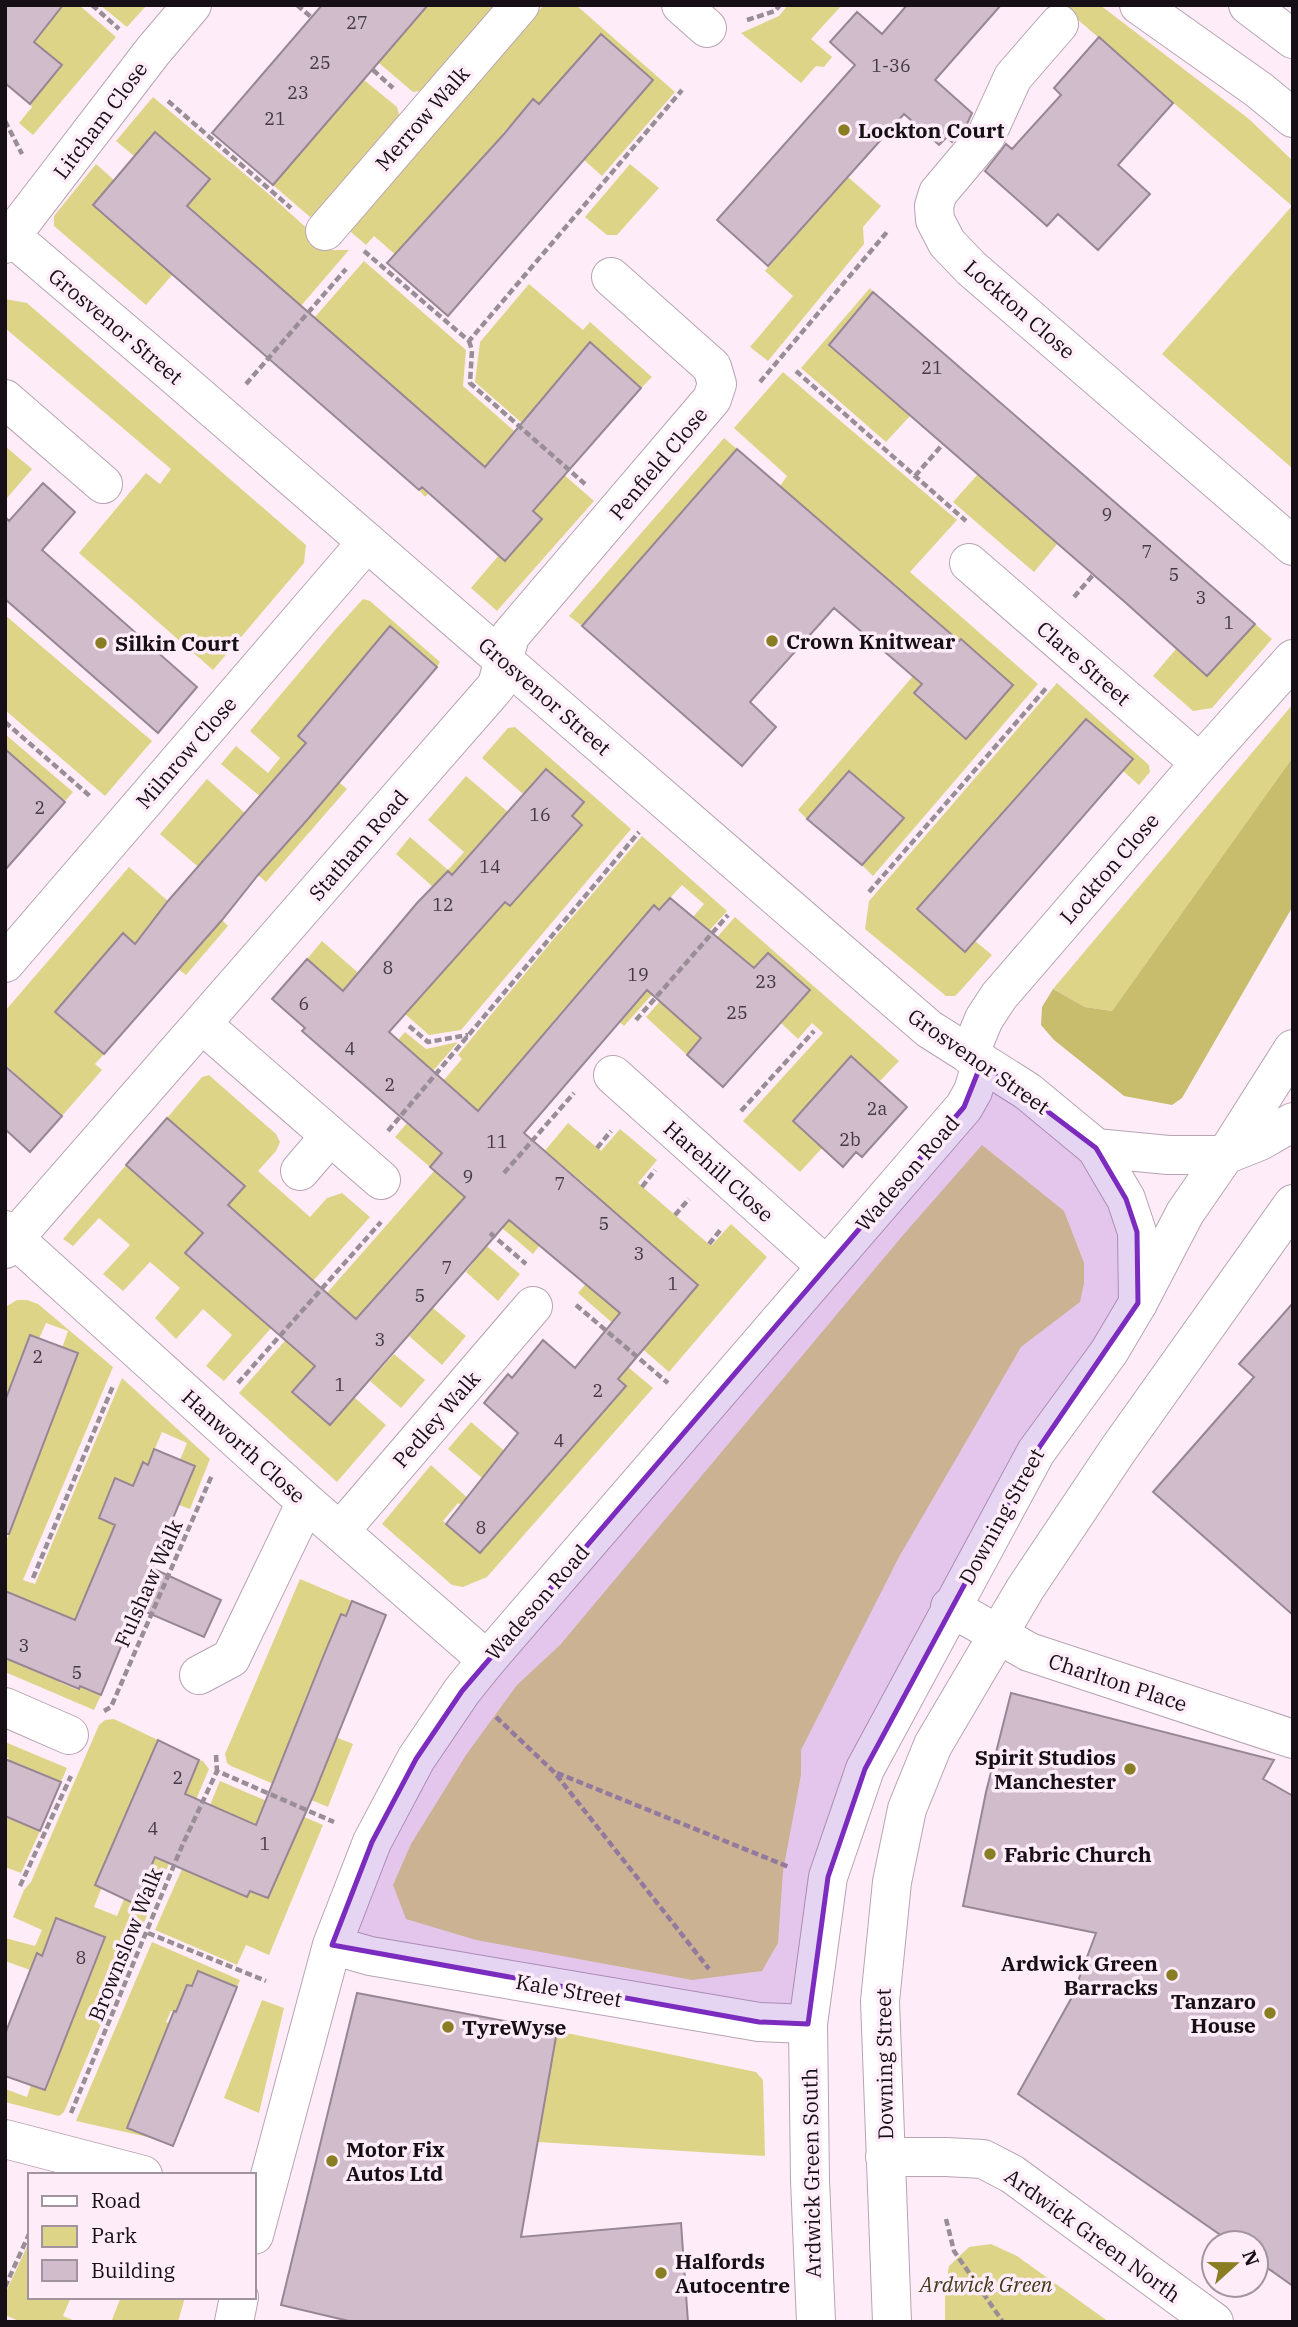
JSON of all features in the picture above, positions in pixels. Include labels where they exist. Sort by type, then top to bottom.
[{"type":"main road","name":"Litcham Close","points":[[7,237],[192,5]]},
{"type":"main road","name":"Merrow Walk","points":[[325,231],[520,5]]},
{"type":"main road","points":[[1139,5],[1259,90],[1293,118]]},
{"type":"main road","points":[[1248,5],[1293,38]]},
{"type":"main road","name":"Lockton Close","points":[[1059,24],[1013,77],[986,136],[938,193],[934,206],[935,220],[947,243],[971,268],[1293,546]]},
{"type":"main road","name":"Grosvenor Street","points":[[7,237],[367,542],[929,1029],[1027,1091],[1096,1148],[1126,1199],[1137,1232],[1138,1303]]},
{"type":"main road","name":"Penfield Close","points":[[504,660],[510,636],[712,399],[718,384],[712,367],[611,277]]},
{"type":"main road","points":[[5,399],[103,484]]},
{"type":"main road","name":"Milnrow Close","points":[[5,963],[367,542]]},
{"type":"main road","name":"Clare Street","points":[[969,563],[1200,763]]},
{"type":"main road","name":"Lockton Close","points":[[976,1058],[984,1019],[999,996],[1293,659]]},
{"type":"main road","name":"Statham Road","points":[[8,1239],[203,1025],[492,691],[497,685],[504,660]]},
{"type":"main road","points":[[203,1025],[330,1136],[381,1197]]},
{"type":"main road","name":"Downing Street","points":[[808,2025],[828,1877],[864,1769],[1036,1452],[1109,1352],[1185,1213],[1293,1049]]},
{"type":"main road","name":"Wadeson Road","points":[[256,2216],[332,1945],[372,1842],[415,1759],[486,1660],[964,1107],[973,1091],[976,1058]]},
{"type":"main road","name":"Harehill Close","points":[[597,1080],[826,1266]]},
{"type":"main road","points":[[1096,1148],[1168,1155],[1225,1155],[1260,1141],[1293,1122]]},
{"type":"main road","points":[[300,1171],[330,1136]]},
{"type":"main road","name":"Downing Street","points":[[885,2157],[880,2001],[892,1882],[907,1809],[933,1745],[1025,1589],[1118,1450],[1293,1204]]},
{"type":"main road","name":"Hanworth Close","points":[[8,1239],[486,1660]]},
{"type":"main road","name":"Pedley Walk","points":[[340,1531],[533,1288]]},
{"type":"main road","points":[[199,1675],[231,1658],[306,1502]]},
{"type":"main road","name":"Charlton Place","points":[[950,1607],[1029,1652],[1293,1739]]},
{"type":"main road","points":[[5,1707],[80,1739]]},
{"type":"main road","name":"Kale Street","points":[[332,1945],[370,1956],[758,2022],[808,2025]]},
{"type":"main road","name":"Ardwick Green South","points":[[808,2025],[810,2180],[816,2322]]},
{"type":"main road","points":[[5,2139],[135,2173]]},
{"type":"main road","points":[[885,2157],[892,2322]]},
{"type":"main road","name":"Ardwick Green North","points":[[885,2157],[983,2159],[1012,2174],[1214,2322]]},
{"type":"main road","points":[[234,2322],[239,2299]]},
{"type":"path","points":[[92,5],[127,36]]},
{"type":"path","points":[[297,5],[311,17]]},
{"type":"path","points":[[709,19],[775,11],[780,5]]},
{"type":"path","points":[[561,232],[682,90]]},
{"type":"path","points":[[5,121],[23,158]]},
{"type":"path","points":[[760,382],[887,232]]},
{"type":"path","points":[[238,393],[363,250]]},
{"type":"path","points":[[469,341],[472,350],[470,383],[592,490]]},
{"type":"path","points":[[796,371],[968,522]]},
{"type":"path","points":[[915,476],[943,444]]},
{"type":"path","points":[[1071,599],[1093,575]]},
{"type":"path","points":[[869,892],[1051,683]]},
{"type":"path","points":[[5,722],[124,825]]},
{"type":"path","points":[[386,1133],[647,824]]},
{"type":"path","points":[[636,1020],[728,915]]},
{"type":"path","points":[[409,1026],[428,1042],[469,1035]]},
{"type":"path","points":[[741,1111],[814,1031]]},
{"type":"path","points":[[504,1172],[597,1080]]},
{"type":"path","points":[[597,1148],[613,1129]]},
{"type":"path","points":[[212,1417],[230,1392],[380,1223],[381,1197]]},
{"type":"path","points":[[490,1233],[533,1288]]},
{"type":"path","points":[[576,1305],[671,1386]]},
{"type":"path","points":[[33,1578],[118,1373]]},
{"type":"path","name":"Fulshaw Walk","points":[[20,1886],[80,1739],[111,1707],[216,1468]]},
{"type":"path","points":[[462,1691],[490,1712],[554,1772],[711,1971]]},
{"type":"path","name":"Brownslow Walk","points":[[69,2118],[182,1846],[217,1771],[216,1755]]},
{"type":"path","points":[[217,1771],[334,1822]]},
{"type":"path","points":[[554,1772],[790,1868]]},
{"type":"path","points":[[148,1933],[266,1981]]},
{"type":"path","points":[[946,2219],[954,2251],[1003,2322]]},
{"type":"path","points":[[5,2287],[28,2236]]},
{"type":"highlighted area","points":[[982,1062],[1096,1148],[1126,1199],[1137,1232],[1138,1303],[1036,1452],[865,1769],[828,1877],[808,2024],[759,2022],[332,1945],[372,1842],[416,1759],[462,1691],[964,1107]]},
{"type":"green space","points":[[64,5],[79,5],[116,37],[33,135],[19,123],[32,107],[30,104],[62,65],[34,42]]},
{"type":"green space","points":[[100,5],[147,5],[127,27]]},
{"type":"green space","points":[[428,5],[502,5],[428,90],[413,92],[379,63]]},
{"type":"green space","points":[[544,5],[576,5],[675,92],[602,176],[584,160],[608,132],[559,88],[541,107],[532,99],[526,107],[534,115],[520,131],[512,124],[503,133],[512,141],[450,211],[441,203],[434,211],[405,263],[374,236],[366,245],[345,227]],"holes":[[[601,34],[626,110],[574,64]]]},
{"type":"green space","points":[[788,5],[842,5],[811,39],[832,57],[824,67],[816,66],[801,83],[741,33],[779,16]]},
{"type":"green space","points":[[1061,5],[1100,5],[1249,119],[1293,161],[1293,469],[1162,354],[1292,206]]},
{"type":"green space","points":[[364,80],[397,107],[401,122],[324,213],[310,217],[273,185]]},
{"type":"green space","points":[[153,97],[331,250],[349,250],[300,307],[173,274],[146,305],[54,226],[54,216],[96,164],[114,180],[93,205],[149,252],[210,180],[155,132],[134,156],[116,141]]},
{"type":"green space","points":[[630,164],[659,188],[617,235],[607,235],[585,217]]},
{"type":"green space","points":[[848,177],[881,206],[863,227],[864,244],[768,361],[750,347],[793,296],[765,271]]},
{"type":"green space","points":[[364,261],[466,350],[463,386],[594,501],[497,611],[471,588],[499,555],[474,458],[437,501],[429,493],[425,497],[419,490],[458,444],[314,318]]},
{"type":"green space","points":[[529,284],[583,330],[590,322],[652,377],[641,388],[590,343],[522,423],[475,382],[480,342]]},
{"type":"green space","points":[[870,288],[873,292],[829,345],[910,416],[886,442],[801,368]]},
{"type":"green space","points":[[5,299],[27,303],[306,545],[304,563],[213,670],[79,553],[146,473],[160,484],[171,469],[5,328]]},
{"type":"green space","points":[[783,372],[957,520],[910,572],[1038,684],[873,876],[862,865],[903,819],[807,819],[798,810],[950,633],[780,486],[787,476],[734,428]],"holes":[[[961,639],[1013,685],[966,739],[915,693]]]},
{"type":"green space","points":[[724,438],[737,449],[582,626],[569,616]]},
{"type":"green space","points":[[5,446],[32,469],[7,498],[5,496]]},
{"type":"green space","points":[[978,474],[1058,543],[1034,572],[953,502]]},
{"type":"green space","points":[[363,599],[370,601],[440,662],[437,667],[390,626],[298,736],[344,777],[340,783],[347,789],[266,882],[248,866],[298,811],[308,819],[339,783],[301,750],[267,802],[221,764],[236,746],[268,773],[280,758],[250,731]]},
{"type":"green space","points":[[5,615],[152,741],[105,796],[5,710]]},
{"type":"green space","points":[[1255,624],[1272,639],[1212,708],[1193,711],[1153,676],[1176,649],[1207,676]]},
{"type":"green space","points":[[1057,683],[1149,765],[1150,772],[1139,785],[1123,771],[1133,759],[1086,718],[917,909],[965,952],[975,941],[992,955],[955,996],[946,996],[865,929],[869,901]]},
{"type":"green space","points":[[1293,704],[1293,757],[1112,1011],[1085,1007],[1053,989]]},
{"type":"green space","points":[[515,727],[631,829],[461,1030],[429,1035],[405,1014],[494,913],[498,896],[510,906],[542,870],[546,847],[556,855],[582,825],[572,816],[584,802],[545,769],[532,783],[540,790],[531,801],[482,758],[508,728]]},
{"type":"green space","points":[[5,734],[73,792],[65,801],[11,754],[5,760]]},
{"type":"green space","points":[[466,776],[508,812],[494,827],[504,836],[466,888],[448,871],[433,887],[396,854],[410,837],[448,870],[464,852],[428,820]]},
{"type":"green space","points":[[207,779],[246,814],[204,872],[160,834]]},
{"type":"green space","points":[[642,836],[727,911],[624,1026],[609,1012],[703,926],[693,917],[704,904],[682,885],[659,910],[654,906],[621,954],[615,950],[600,967],[613,978],[575,1006],[570,1002],[552,1023],[559,1028],[512,1072],[430,1167],[395,1137],[462,1059],[458,1055]]},
{"type":"green space","points":[[129,867],[168,901],[179,948],[190,957],[222,920],[228,926],[186,975],[178,969],[171,976],[123,933],[55,1012],[104,1054],[95,1064],[102,1070],[62,1116],[27,1085],[8,1089],[19,1077],[5,1064],[5,1011]]},
{"type":"green space","points":[[735,917],[899,1061],[880,1081],[851,1056],[793,1120],[822,1148],[800,1172],[743,1121],[823,1033],[812,1023],[798,1039],[781,1023],[810,990],[768,953],[697,1034],[701,1038],[687,1055],[646,1017]]},
{"type":"green space","points":[[322,941],[371,984],[344,992],[307,959]]},
{"type":"green space","points":[[405,1032],[426,1049],[458,1042],[433,1071],[398,1040]]},
{"type":"green space","points":[[209,1075],[276,1134],[280,1142],[276,1151],[258,1171],[310,1217],[327,1198],[342,1193],[370,1217],[224,1381],[206,1366],[232,1335],[203,1309],[176,1339],[155,1318],[180,1288],[150,1262],[123,1291],[103,1274],[130,1245],[99,1218],[73,1246],[63,1239],[126,1165],[204,1233],[227,1206],[221,1165],[167,1118],[202,1077]]},
{"type":"green space","points":[[568,1123],[601,1151],[620,1129],[657,1160],[638,1183],[711,1246],[731,1224],[767,1257],[669,1372],[578,1293],[601,1266],[665,1325],[698,1285],[599,1199],[575,1203],[589,1188],[556,1160],[533,1165]]},
{"type":"green space","points":[[982,1145],[1064,1211],[1084,1263],[1080,1302],[1021,1347],[899,1557],[801,1750],[801,1775],[783,1871],[778,1943],[762,1971],[692,1980],[476,1940],[406,1919],[393,1885],[411,1844],[466,1755],[517,1685],[560,1645],[904,1234]]},
{"type":"green space","points":[[496,1169],[540,1245],[533,1254],[490,1218],[430,1244],[426,1240],[410,1257],[415,1262],[387,1284],[293,1391],[330,1425],[354,1397],[386,1425],[337,1482],[239,1393],[435,1170]]},
{"type":"green space","points":[[482,1242],[520,1274],[498,1301],[466,1272],[473,1263],[468,1257]]},
{"type":"green space","points":[[17,1300],[38,1304],[113,1367],[23,1580],[35,1584],[122,1378],[210,1459],[190,1509],[179,1505],[195,1466],[180,1460],[187,1443],[162,1432],[148,1465],[143,1463],[133,1486],[115,1479],[99,1518],[120,1528],[78,1622],[5,1592],[5,1544],[14,1521],[5,1517],[40,1453],[56,1411],[44,1393],[61,1399],[77,1354],[62,1348],[68,1331],[46,1323],[14,1395],[5,1391],[5,1310]]},
{"type":"green space","points":[[433,1308],[466,1336],[442,1365],[409,1336]]},
{"type":"green space","points":[[394,1354],[425,1380],[401,1408],[370,1381]]},
{"type":"green space","points":[[628,1367],[653,1388],[487,1577],[463,1587],[452,1585],[382,1524],[431,1465],[471,1501],[465,1508],[458,1503],[443,1521],[481,1552],[509,1519],[511,1503],[519,1509],[546,1477],[550,1461],[557,1466],[590,1428],[588,1413],[597,1420],[626,1387],[618,1379]]},
{"type":"green space","points":[[471,1422],[515,1460],[509,1468],[497,1459],[482,1478],[448,1449]]},
{"type":"green space","points":[[300,1579],[352,1601],[328,1658],[322,1657],[313,1682],[318,1685],[323,1732],[353,1744],[328,1807],[231,1766],[227,1763],[225,1754]]},
{"type":"green space","points":[[5,1658],[64,1670],[59,1682],[78,1690],[80,1686],[101,1695],[94,1710],[5,1672]]},
{"type":"green space","points":[[114,1719],[158,1740],[99,1876],[105,1879],[94,1907],[117,1916],[124,1899],[135,1904],[151,1866],[142,1862],[180,1804],[199,1760],[209,1769],[64,2112],[59,2116],[5,2102],[5,2089],[27,2097],[31,2085],[46,2090],[61,2048],[74,1977],[88,1982],[105,1938],[46,1957],[37,1954],[30,1970],[5,1961],[5,1938],[35,1946],[42,1930],[13,1917],[24,1890],[31,1882],[99,1725],[105,1720]]},
{"type":"green space","points":[[5,1742],[67,1768],[61,1782],[17,1763],[5,1767],[9,1758],[5,1756]]},
{"type":"green space","points":[[220,1781],[323,1825],[269,1955],[246,1945],[237,1965],[155,1930],[182,1869],[247,1896],[250,1891],[210,1805]]},
{"type":"green space","points":[[5,1808],[40,1831],[21,1873],[5,1867]]},
{"type":"green space","points":[[152,1942],[240,1980],[237,1987],[198,1971],[192,1986],[187,1985],[176,2012],[171,2011],[166,2022],[171,2024],[142,2104],[137,2102],[127,2128],[152,2138],[76,2121]]},
{"type":"green space","points":[[262,2000],[284,2008],[259,2113],[224,2098]]},
{"type":"green space","points":[[557,2031],[756,2072],[763,2080],[765,2156],[538,2142]]},
{"type":"green space","points":[[28,2244],[28,2299],[70,2299],[63,2316],[78,2322],[21,2322],[5,2315],[5,2294]]},
{"type":"green space","name":"Ardwick Green","points":[[991,2244],[1017,2256],[1109,2322],[945,2322],[945,2288],[949,2266],[969,2247]]},
{"type":"green space","points":[[120,2299],[184,2299],[178,2322],[111,2322]]},
{"type":"shaded area","points":[[1293,757],[1293,906],[1182,1098],[1172,1105],[1124,1096],[1054,1040],[1041,1025],[1042,1007],[1053,989],[1085,1007],[1112,1011]]},
{"type":"building","points":[[5,5],[63,5],[34,42],[62,65],[30,104],[5,83]]},
{"type":"building","points":[[322,5],[428,5],[273,185],[212,133]]},
{"type":"building","name":"Lockton Court","points":[[907,5],[1001,5],[935,80],[972,113],[967,124],[952,142],[947,137],[939,145],[904,114],[768,266],[717,220],[855,65],[830,42],[857,12],[882,34]]},
{"type":"building","points":[[601,34],[653,80],[448,316],[387,263],[533,99],[539,104]]},
{"type":"building","points":[[1099,37],[1173,103],[1118,165],[1150,194],[1098,250],[1058,214],[1047,226],[985,171],[1006,144],[1012,149],[1061,95],[1054,88]]},
{"type":"building","points":[[155,132],[210,179],[187,206],[485,467],[590,342],[641,388],[533,511],[542,519],[505,561],[422,487],[419,490],[93,205]]},
{"type":"building","points":[[873,292],[1255,624],[1207,676],[829,345]]},
{"type":"building","points":[[737,449],[1013,685],[966,739],[914,693],[922,684],[834,608],[750,702],[776,727],[742,766],[582,626]]},
{"type":"building","name":"Silkin Court","points":[[43,483],[75,512],[42,550],[197,687],[158,733],[5,599],[5,517],[9,521]]},
{"type":"building","points":[[390,626],[437,667],[104,1054],[55,1012],[123,933],[135,944],[168,901],[306,743],[298,736]]},
{"type":"building","points":[[1086,719],[1133,759],[965,952],[917,909]]},
{"type":"building","points":[[5,749],[65,802],[5,870]]},
{"type":"building","points":[[546,769],[584,802],[572,816],[582,825],[510,906],[505,902],[389,1032],[478,1111],[654,905],[659,910],[670,898],[754,968],[768,953],[810,990],[723,1087],[687,1055],[701,1038],[647,990],[524,1133],[698,1285],[618,1379],[626,1386],[480,1553],[446,1524],[518,1433],[484,1403],[508,1374],[512,1378],[543,1340],[575,1368],[620,1313],[509,1220],[330,1425],[292,1392],[315,1366],[185,1253],[203,1233],[126,1165],[167,1118],[245,1186],[228,1205],[356,1319],[465,1197],[430,1167],[442,1153],[302,1031],[305,1028],[272,999],[307,959],[343,991],[417,903],[448,871],[452,875]]},
{"type":"building","points":[[849,771],[904,818],[862,865],[807,819]]},
{"type":"building","points":[[851,1056],[907,1107],[862,1157],[856,1152],[843,1167],[793,1121]]},
{"type":"building","points":[[5,1066],[62,1116],[30,1152],[5,1129]]},
{"type":"building","points":[[1293,1303],[1293,1615],[1153,1492],[1254,1377],[1239,1364]]},
{"type":"building","points":[[30,1335],[78,1353],[9,1534],[5,1534],[5,1401]]},
{"type":"building","points":[[154,1449],[195,1466],[152,1568],[221,1600],[204,1637],[137,1608],[101,1695],[80,1686],[79,1689],[5,1658],[5,1591],[75,1620],[115,1525],[99,1518],[115,1478],[133,1486],[143,1462],[148,1465]]},
{"type":"building","points":[[352,1601],[386,1615],[314,1794],[268,1898],[250,1891],[247,1897],[155,1857],[135,1904],[95,1885],[158,1740],[199,1760],[185,1794],[256,1825],[341,1614],[346,1616]]},
{"type":"building","points":[[1011,1693],[1274,1760],[1263,1779],[1293,1796],[1293,2286],[1270,2270],[1270,2229],[1212,2229],[1018,2094],[1072,1997],[1096,1933],[963,1906],[986,1792]]},
{"type":"building","points":[[5,1759],[61,1782],[40,1831],[5,1816]]},
{"type":"building","points":[[56,1918],[105,1937],[45,2090],[5,2076],[5,2034],[37,1953],[42,1956]]},
{"type":"building","points":[[198,1971],[237,1987],[173,2146],[127,2128],[174,2011],[176,2012],[187,1985],[192,1986]]},
{"type":"building","points":[[357,1993],[557,2031],[521,2237],[681,2223],[688,2322],[353,2322],[281,2305]]},
{"type":"place","name":"Lockton Court","points":[[844,130]]},
{"type":"place","name":"Crown Knitwear","points":[[772,641]]},
{"type":"place","name":"Silkin Court","points":[[101,643]]},
{"type":"place","name":"Spirit Studios Manchester","points":[[1130,1769]]},
{"type":"place","name":"Fabric Church","points":[[990,1854]]},
{"type":"place","name":"Ardwick Green Barracks","points":[[1172,1975]]},
{"type":"place","name":"Tanzaro House","points":[[1270,2013]]},
{"type":"place","name":"TyreWyse","points":[[448,2027]]},
{"type":"place","name":"Motor Fix Autos Ltd","points":[[332,2161]]},
{"type":"place","name":"Halfords Autocentre","points":[[661,2273]]}]
